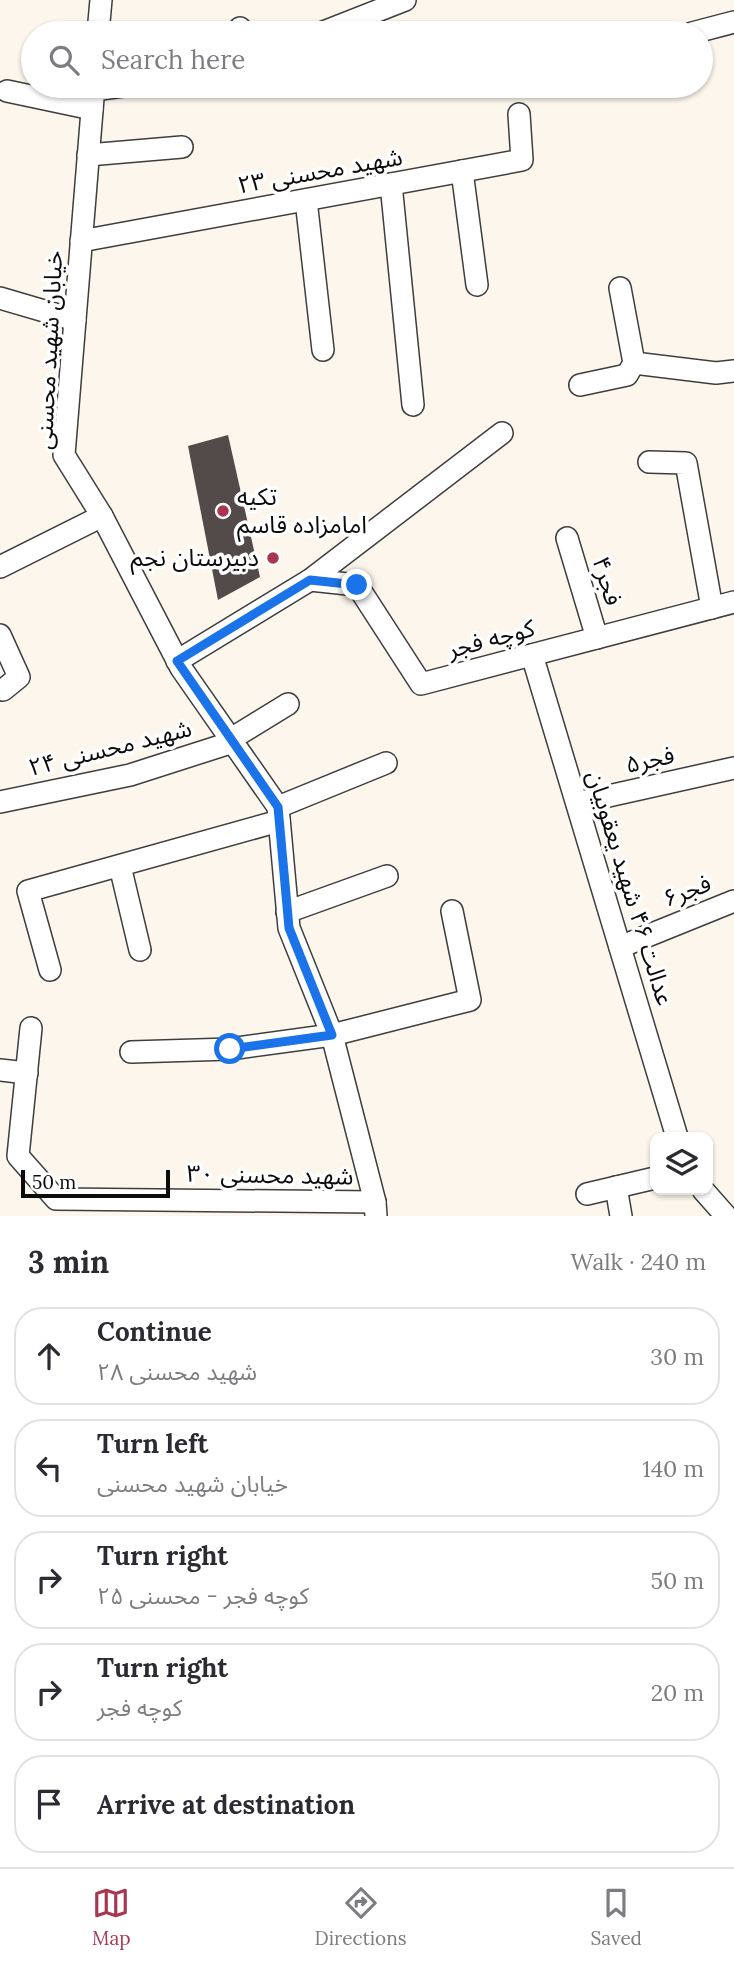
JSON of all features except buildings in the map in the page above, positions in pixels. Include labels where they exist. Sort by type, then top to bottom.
[{"type":"street","points":[[99,21],[101,0]]},
{"type":"street","points":[[344,21],[370,7],[405,0]]},
{"type":"street","points":[[713,28],[734,22]]},
{"type":"street","points":[[7,91],[21,92]]},
{"type":"street","name":"خیابان شهید محسنی","points":[[93,98],[64,455],[102,516],[177,661],[279,814],[289,928],[332,1035],[376,1209]]},
{"type":"street","name":"شهید محسنی ۲۳","points":[[81,241],[522,160],[519,114]]},
{"type":"street","points":[[88,155],[182,147]]},
{"type":"street","points":[[462,171],[477,285]]},
{"type":"street","points":[[391,184],[413,405]]},
{"type":"street","points":[[306,200],[323,350]]},
{"type":"street","points":[[580,386],[627,375],[634,363],[620,288]]},
{"type":"street","points":[[0,298],[75,320]]},
{"type":"street","points":[[634,363],[716,373],[734,371]]},
{"type":"street","points":[[177,661],[310,580],[502,433]]},
{"type":"street","points":[[649,462],[686,463],[712,608]]},
{"type":"street","points":[[0,567],[102,516]]},
{"type":"street","name":"فجر۴","points":[[567,538],[597,638]]},
{"type":"street","name":"کوچه فجر","points":[[310,580],[357,585],[421,684],[734,602]]},
{"type":"street","points":[[0,635],[19,677],[3,690]]},
{"type":"street","name":"عدالت ۴۶ شهید یعقوبیان","points":[[532,655],[676,1132]]},
{"type":"street","name":"شهید محسنی ۲۴","points":[[0,802],[130,775],[232,741],[288,704]]},
{"type":"street","points":[[50,970],[28,891],[120,866],[279,814],[386,763]]},
{"type":"street","name":"فجر۵","points":[[577,803],[734,768]]},
{"type":"street","points":[[120,866],[140,950]]},
{"type":"street","points":[[287,912],[387,876]]},
{"type":"street","name":"فجر۶","points":[[620,947],[734,901]]},
{"type":"street","points":[[131,1052],[230,1049],[332,1035],[470,1000],[452,911]]},
{"type":"street","name":"شهید محسنی ۳۰","points":[[31,1028],[18,1156],[56,1199],[376,1209]]},
{"type":"street","points":[[0,1070],[27,1073]]},
{"type":"street","points":[[587,1194],[650,1179]]},
{"type":"street","points":[[616,1187],[621,1216]]},
{"type":"street","points":[[708,1195],[726,1216]]},
{"type":"place","name":"تکیه امامزاده قاسم","points":[[223,511]]},
{"type":"place","name":"دبیرستان نجم","points":[[273,558]]},
{"type":"route","points":[[230,1049],[332,1035],[289,928],[278,807],[177,661],[310,580],[357,585]]}]
